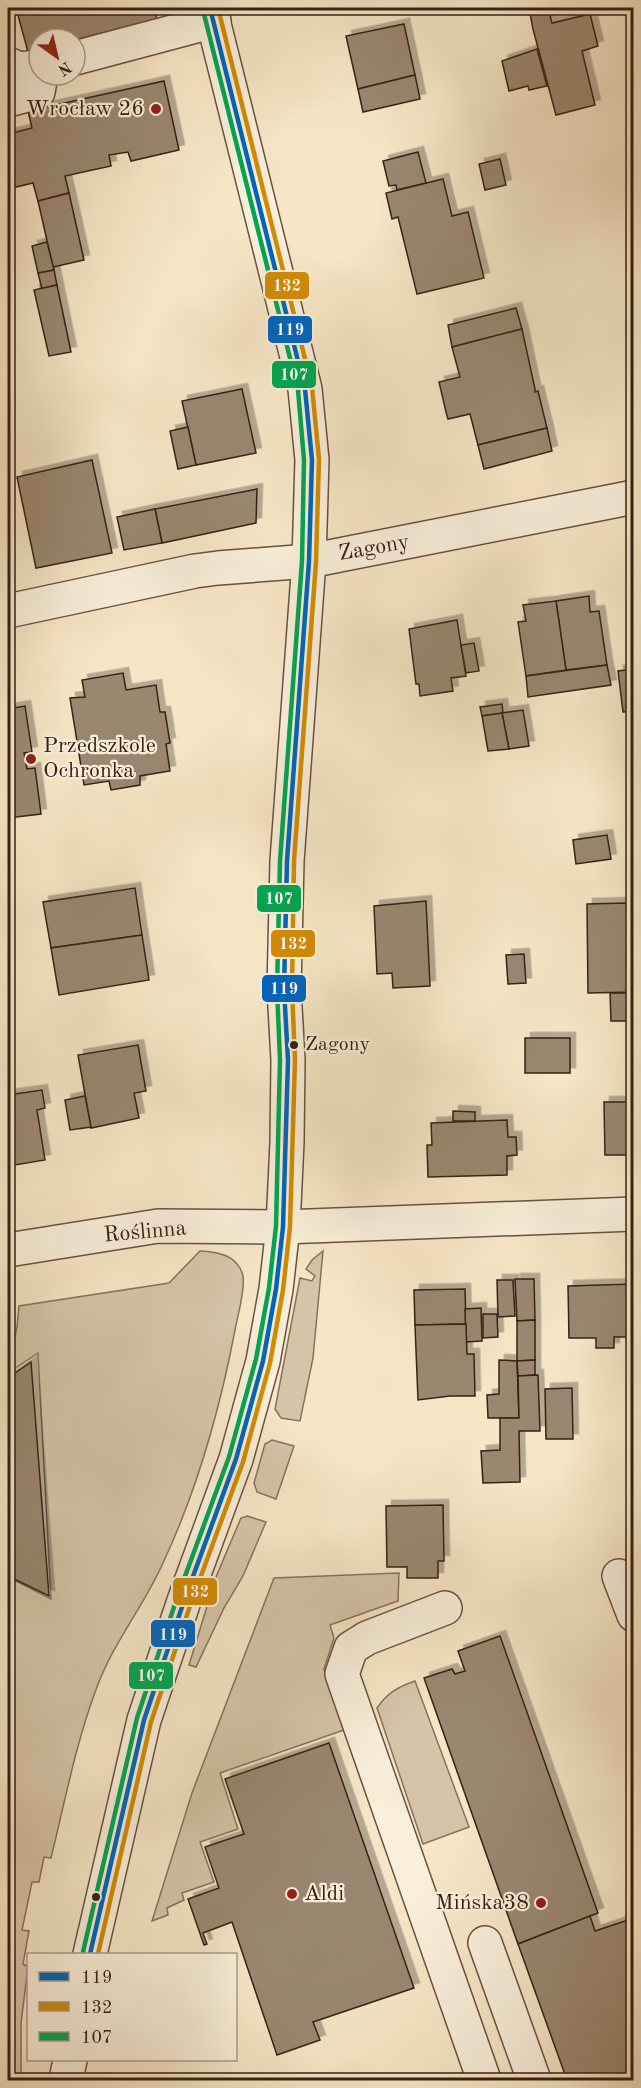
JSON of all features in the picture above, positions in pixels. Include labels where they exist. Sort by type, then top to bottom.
[{"type":"street","points":[[87,54],[212,14],[305,390],[312,460],[309,561],[287,861],[284,989],[288,1060],[287,1142],[283,1227],[276,1288],[263,1361],[236,1459],[184,1601],[144,1720],[90,1953]]},
{"type":"street","points":[[8,64],[20,69],[27,68]]},
{"type":"street","points":[[8,100],[38,92],[39,87]]},
{"type":"street","name":"Zagony","points":[[8,611],[207,570],[309,561],[633,497]]},
{"type":"street","name":"Roślinna","points":[[8,1250],[158,1226],[283,1227],[633,1214]]},
{"type":"street","points":[[620,1576],[633,1615]]},
{"type":"street","points":[[445,1608],[367,1638],[351,1648],[342,1674],[484,2080]]},
{"type":"street","points":[[485,1943],[534,2080]]},
{"type":"street","points":[[66,2080],[70,2061]]},
{"type":"shaded area","points":[[200,1251],[220,1254],[234,1260],[241,1270],[243,1289],[241,1303],[222,1389],[197,1478],[155,1579],[111,1655],[97,1687],[77,1750],[51,1858],[44,1857],[39,1882],[32,1882],[22,1930],[29,1931],[23,1964],[27,1966],[27,1975],[21,2023],[21,2080],[8,2080],[8,1577],[51,1599],[38,1353],[8,1373],[8,1349],[15,1337],[19,1306],[169,1283]]},
{"type":"shaded area","points":[[323,1251],[313,1358],[300,1421],[281,1418],[275,1409],[300,1278],[312,1281],[315,1276],[306,1269],[312,1260]]},
{"type":"shaded area","points":[[272,1440],[294,1446],[276,1499],[257,1492],[254,1483],[265,1444]]},
{"type":"shaded area","points":[[247,1516],[266,1522],[243,1576],[224,1608],[196,1667],[189,1665],[216,1577],[241,1518]]},
{"type":"shaded area","points":[[399,1573],[398,1601],[330,1625],[334,1638],[324,1669],[344,1730],[220,1773],[238,1829],[200,1842],[214,1882],[182,1893],[184,1900],[167,1908],[168,1915],[152,1921],[192,1793],[274,1578]]},
{"type":"shaded area","points":[[415,1681],[469,1827],[423,1844],[377,1708],[393,1691]]},
{"type":"building","points":[[16,8],[154,8],[157,19],[87,37],[87,27],[27,27],[27,48]]},
{"type":"building","points":[[529,8],[548,8],[552,23],[590,14],[598,46],[582,51],[595,105],[556,115]]},
{"type":"building","points":[[404,24],[415,75],[358,89],[346,36]]},
{"type":"building","points":[[537,49],[547,86],[529,90],[528,86],[509,91],[502,61]]},
{"type":"building","points":[[415,75],[420,99],[363,112],[358,89]]},
{"type":"building","points":[[164,81],[179,150],[131,161],[128,152],[109,155],[111,166],[65,176],[69,193],[38,201],[33,183],[8,189],[8,134],[32,128],[28,111]]},
{"type":"building","points":[[418,152],[426,183],[397,190],[396,185],[389,186],[383,161]]},
{"type":"building","points":[[500,159],[506,185],[485,190],[479,164]]},
{"type":"building","points":[[443,179],[452,216],[468,212],[484,278],[417,294],[398,217],[392,219],[386,193]]},
{"type":"building","points":[[69,193],[84,260],[53,267],[38,201]]},
{"type":"building","points":[[47,242],[54,270],[38,273],[32,246]]},
{"type":"building","points":[[54,270],[57,285],[42,289],[38,273]]},
{"type":"building","points":[[57,285],[71,352],[49,356],[34,290]]},
{"type":"building","points":[[516,308],[522,329],[452,347],[448,325]]},
{"type":"building","points":[[522,329],[535,392],[538,391],[547,428],[478,445],[470,414],[448,419],[446,412],[439,382],[460,377],[452,347]]},
{"type":"building","points":[[242,389],[256,453],[196,465],[182,401]]},
{"type":"building","points":[[188,427],[196,465],[178,469],[170,431]]},
{"type":"building","points":[[547,428],[552,451],[484,469],[478,445]]},
{"type":"building","points":[[92,460],[112,553],[36,568],[17,477]]},
{"type":"building","points":[[257,489],[256,523],[162,543],[155,509]]},
{"type":"building","points":[[155,509],[162,543],[124,550],[117,517]]},
{"type":"building","points":[[589,596],[590,612],[599,611],[607,665],[566,670],[556,601]]},
{"type":"building","points":[[556,601],[566,670],[526,676],[518,622],[526,621],[523,605]]},
{"type":"building","points":[[457,620],[466,676],[451,678],[453,691],[420,696],[419,684],[416,684],[409,629]]},
{"type":"building","points":[[474,643],[479,671],[466,673],[461,645]]},
{"type":"building","points":[[607,665],[611,685],[528,697],[526,676]]},
{"type":"building","points":[[634,669],[634,711],[623,712],[618,671]]},
{"type":"building","points":[[123,673],[126,690],[156,685],[160,712],[165,712],[170,743],[166,744],[170,771],[140,776],[140,785],[111,790],[109,781],[84,785],[70,698],[85,697],[82,680]]},
{"type":"building","points":[[502,704],[503,713],[482,716],[480,707]]},
{"type":"building","points":[[25,706],[32,752],[24,753],[27,769],[35,768],[41,814],[8,818],[8,709]]},
{"type":"building","points":[[523,710],[529,746],[509,749],[502,713]]},
{"type":"building","points":[[502,713],[509,749],[488,751],[482,716]]},
{"type":"building","points":[[607,835],[611,859],[576,864],[573,840]]},
{"type":"building","points":[[135,888],[142,935],[51,948],[43,902]]},
{"type":"building","points":[[426,901],[430,986],[393,988],[392,973],[377,974],[374,906]]},
{"type":"building","points":[[627,903],[628,942],[634,942],[634,992],[588,993],[587,904]]},
{"type":"building","points":[[142,935],[149,980],[59,995],[51,948]]},
{"type":"building","points":[[524,954],[526,983],[508,984],[506,955]]},
{"type":"building","points":[[610,993],[628,993],[628,1021],[611,1021]]},
{"type":"building","points":[[525,1038],[570,1038],[570,1073],[525,1073]]},
{"type":"building","points":[[138,1045],[146,1091],[134,1093],[139,1118],[91,1128],[78,1055]]},
{"type":"building","points":[[42,1090],[45,1108],[37,1110],[45,1160],[9,1166],[8,1095]]},
{"type":"building","points":[[85,1096],[91,1127],[70,1130],[65,1100]]},
{"type":"building","points":[[604,1102],[634,1102],[634,1155],[605,1155]]},
{"type":"building","points":[[453,1111],[475,1112],[475,1121],[453,1121]]},
{"type":"building","points":[[507,1120],[508,1137],[516,1137],[517,1155],[507,1156],[507,1175],[428,1177],[427,1145],[432,1145],[431,1123]]},
{"type":"building","points":[[515,1279],[534,1279],[535,1320],[517,1321]]},
{"type":"building","points":[[497,1280],[513,1280],[515,1316],[498,1317]]},
{"type":"building","points":[[634,1284],[634,1337],[614,1337],[614,1348],[596,1348],[596,1338],[569,1338],[568,1286]]},
{"type":"building","points":[[465,1289],[466,1324],[415,1325],[414,1290]]},
{"type":"building","points":[[481,1308],[482,1341],[466,1342],[465,1309]]},
{"type":"building","points":[[483,1314],[497,1314],[498,1337],[483,1338]]},
{"type":"building","points":[[535,1320],[535,1360],[517,1361],[517,1321]]},
{"type":"building","points":[[466,1324],[467,1354],[474,1354],[475,1396],[418,1400],[415,1325]]},
{"type":"building","points":[[499,1360],[517,1361],[519,1418],[488,1418],[487,1395],[499,1394]]},
{"type":"building","points":[[535,1360],[535,1375],[518,1376],[517,1361]]},
{"type":"building","points":[[31,1362],[49,1596],[8,1576],[8,1378]]},
{"type":"building","points":[[538,1375],[540,1431],[519,1431],[520,1482],[483,1483],[481,1451],[500,1450],[500,1418],[519,1418],[518,1376]]},
{"type":"building","points":[[572,1388],[573,1439],[546,1439],[545,1389]]},
{"type":"building","points":[[443,1505],[444,1561],[438,1561],[438,1578],[407,1578],[407,1567],[387,1567],[386,1506]]},
{"type":"building","points":[[500,1636],[598,1913],[518,1944],[424,1678],[452,1669],[455,1674],[465,1671],[458,1651]]},
{"type":"building","name":"Aldi","points":[[329,1743],[414,1988],[313,2022],[320,2040],[277,2055],[232,1922],[203,1933],[207,1944],[204,1945],[188,1899],[219,1888],[205,1847],[244,1834],[225,1779]]},
{"type":"building","points":[[590,1916],[595,1931],[634,1918],[634,2080],[567,2080],[518,1944]]},
{"type":"transit line","name":"119","points":[[90,1953],[144,1720],[184,1601],[236,1459],[263,1361],[276,1289],[283,1227],[288,1060],[284,989],[287,861],[309,561],[312,460],[305,389],[210,8]]},
{"type":"transit line","name":"132","points":[[98,1953],[151,1722],[191,1603],[243,1462],[270,1363],[283,1290],[290,1227],[295,1060],[292,989],[294,861],[316,562],[319,459],[312,387],[218,8]]},
{"type":"transit line","name":"107","points":[[83,1952],[137,1718],[177,1598],[229,1457],[256,1359],[269,1288],[276,1226],[280,1060],[277,989],[280,861],[302,561],[304,460],[298,390],[203,10]]},
{"type":"place","name":"Wrocław 26","points":[[156,109]]},
{"type":"place","name":"Przedszkole Ochronka","points":[[31,759]]},
{"type":"place","name":"Zagony","points":[[294,1045]]},
{"type":"place","name":"Aldi","points":[[292,1894]]},
{"type":"place","name":"Mińska38","points":[[541,1903]]}]
